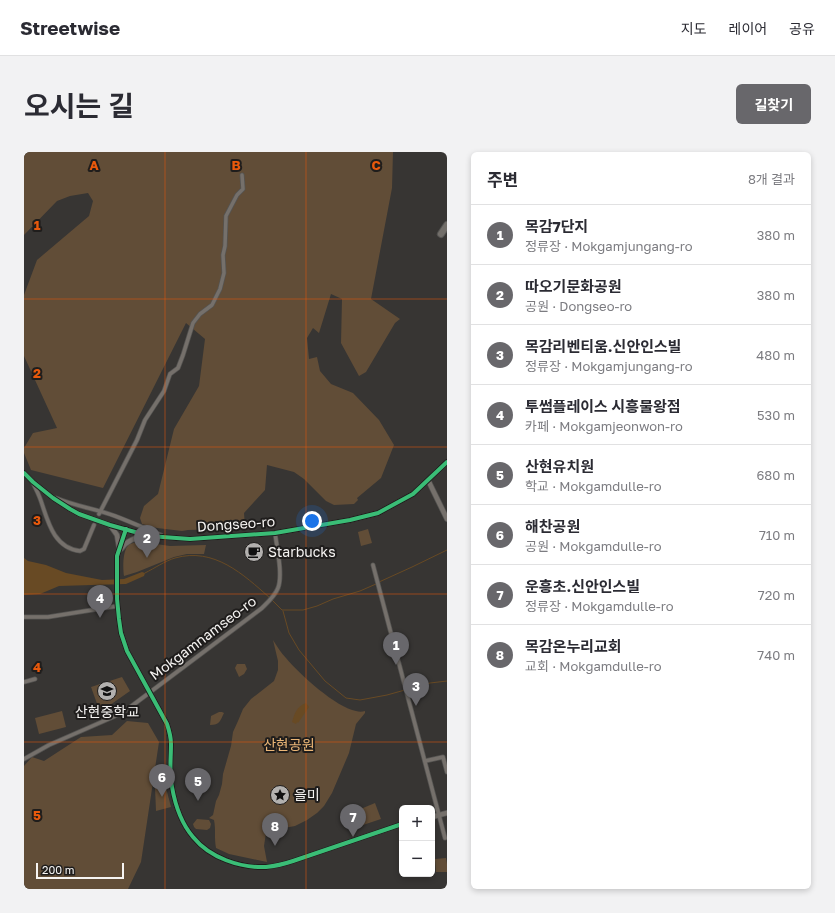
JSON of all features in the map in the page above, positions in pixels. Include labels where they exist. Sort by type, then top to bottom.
[{"type":"highway","points":[[441,234],[447,225]]},
{"type":"main road","name":"Dongseo-ro","points":[[25,473],[33,482],[48,494],[79,514],[149,536],[190,538],[275,533],[350,520],[378,513],[413,494],[447,462]]},
{"type":"street","points":[[100,513],[137,440],[145,420],[164,391],[170,374],[178,368],[193,323],[200,314],[212,305],[220,289],[224,273],[223,255],[225,246],[226,216],[237,194],[243,189],[242,175]]},
{"type":"street","points":[[428,480],[447,519]]},
{"type":"street","points":[[33,482],[54,535],[63,545],[73,551],[80,552],[84,549],[94,525]]},
{"type":"street","points":[[48,494],[65,502],[117,517],[166,537]]},
{"type":"street","points":[[110,525],[118,539],[118,568],[116,586],[118,620],[121,633],[127,651],[167,724],[171,744],[171,785],[177,808],[192,837],[216,855],[227,861],[244,865],[266,867],[279,865],[399,825]]},
{"type":"street","points":[[118,556],[126,529]]},
{"type":"street","name":"Mokgamnamseo-ro","points":[[24,759],[49,745],[113,717],[129,708],[255,614],[269,601],[278,588],[278,551],[275,533]]},
{"type":"street","points":[[118,556],[122,548],[129,541],[149,536]]},
{"type":"street","points":[[374,567],[445,838]]},
{"type":"street","points":[[24,618],[48,617],[117,606]]},
{"type":"street","points":[[24,682],[35,679]]},
{"type":"street","points":[[425,761],[443,757],[447,772]]},
{"type":"street","points":[[435,816],[447,813]]},
{"type":"green space","points":[[24,152],[393,152],[392,188],[371,299],[400,319],[395,323],[366,372],[359,376],[341,343],[342,299],[331,294],[319,333],[313,328],[307,338],[309,359],[317,357],[320,371],[331,384],[353,393],[379,420],[394,445],[381,478],[357,498],[358,500],[354,504],[334,505],[326,501],[304,479],[294,472],[267,465],[265,490],[244,513],[245,527],[182,531],[157,528],[142,524],[140,518],[144,506],[158,494],[174,429],[199,386],[205,339],[186,323],[103,488],[31,470],[24,453],[24,448],[33,433],[57,428],[24,356],[24,295],[37,260],[89,216],[93,201],[88,193],[70,196],[57,201],[24,235]]},
{"type":"green space","points":[[368,529],[372,543],[361,546],[358,532]]},
{"type":"green space","points":[[137,542],[170,546],[206,545],[204,554],[187,554],[174,557],[124,576],[124,554],[127,546]]},
{"type":"green space","name":"산현공원","points":[[273,640],[282,654],[292,665],[329,697],[348,709],[358,712],[365,711],[365,713],[356,724],[349,753],[332,793],[324,806],[307,820],[295,826],[273,830],[266,833],[264,846],[267,862],[229,854],[216,848],[214,820],[209,818],[213,815],[222,784],[233,732],[243,709],[251,699],[274,681],[278,670],[278,661]]},
{"type":"green space","points":[[237,664],[245,664],[247,669],[244,674],[239,677],[235,668]]},
{"type":"green space","points":[[122,677],[130,691],[100,712],[91,687]]},
{"type":"green space","points":[[62,711],[66,727],[39,734],[35,718]]},
{"type":"green space","points":[[219,712],[224,713],[218,723],[210,725],[211,716]]},
{"type":"green space","points":[[127,721],[148,723],[159,742],[141,862],[128,889],[24,889],[24,766],[32,757],[44,761],[81,737],[112,735]]},
{"type":"green space","points":[[165,784],[171,807],[156,811],[155,787]]},
{"type":"green space","points":[[375,803],[381,819],[357,827],[351,813]]},
{"type":"green space","points":[[197,819],[209,820],[211,824],[210,828],[207,830],[196,829],[193,824]]},
{"type":"green space","points":[[446,858],[447,872],[436,872],[435,859]]},
{"type":"shaded area","points":[[24,558],[28,561],[46,565],[66,573],[102,580],[124,579],[142,572],[145,573],[144,576],[126,584],[59,586],[40,594],[24,595]]},
{"type":"shaded area","points":[[306,703],[309,707],[298,723],[297,722],[296,724],[292,722],[298,708]]},
{"type":"waterway","points":[[379,582],[447,550]]},
{"type":"waterway","points":[[145,573],[175,558],[202,556],[215,559],[227,565],[249,580],[270,598]]},
{"type":"waterway","points":[[272,600],[282,610],[303,610],[360,591],[376,584]]},
{"type":"waterway","points":[[283,611],[289,633],[299,650],[325,681],[346,698],[360,700],[387,695],[430,683],[447,681]]},
{"type":"cycle path","points":[[24,473],[53,498],[79,514],[149,536],[190,539],[275,533],[350,520],[378,513],[413,494],[447,462]]},
{"type":"cycle path","points":[[126,529],[117,556],[117,599],[121,633],[127,651],[167,724],[171,741],[170,766],[173,793],[182,820],[193,837],[208,851],[226,860],[246,866],[266,867],[290,862],[399,825]]},
{"type":"place","name":"Starbucks","points":[[254,552]]},
{"type":"place","name":"따오기문화공원","points":[[147,558]]},
{"type":"place","name":"투썸플레이스 시흥물왕점","points":[[100,618]]},
{"type":"place","name":"목감7단지","points":[[396,665]]},
{"type":"place","name":"산현중학교","points":[[107,691]]},
{"type":"place","name":"목감리벤티움.신안인스빌","points":[[416,706]]},
{"type":"place","name":"을미","points":[[280,795]]},
{"type":"place","name":"해찬공원","points":[[162,797]]},
{"type":"place","name":"산현유치원","points":[[198,801]]},
{"type":"place","name":"운흥초.신안인스빌","points":[[353,837]]},
{"type":"place","name":"목감온누리교회","points":[[275,846]]}]
